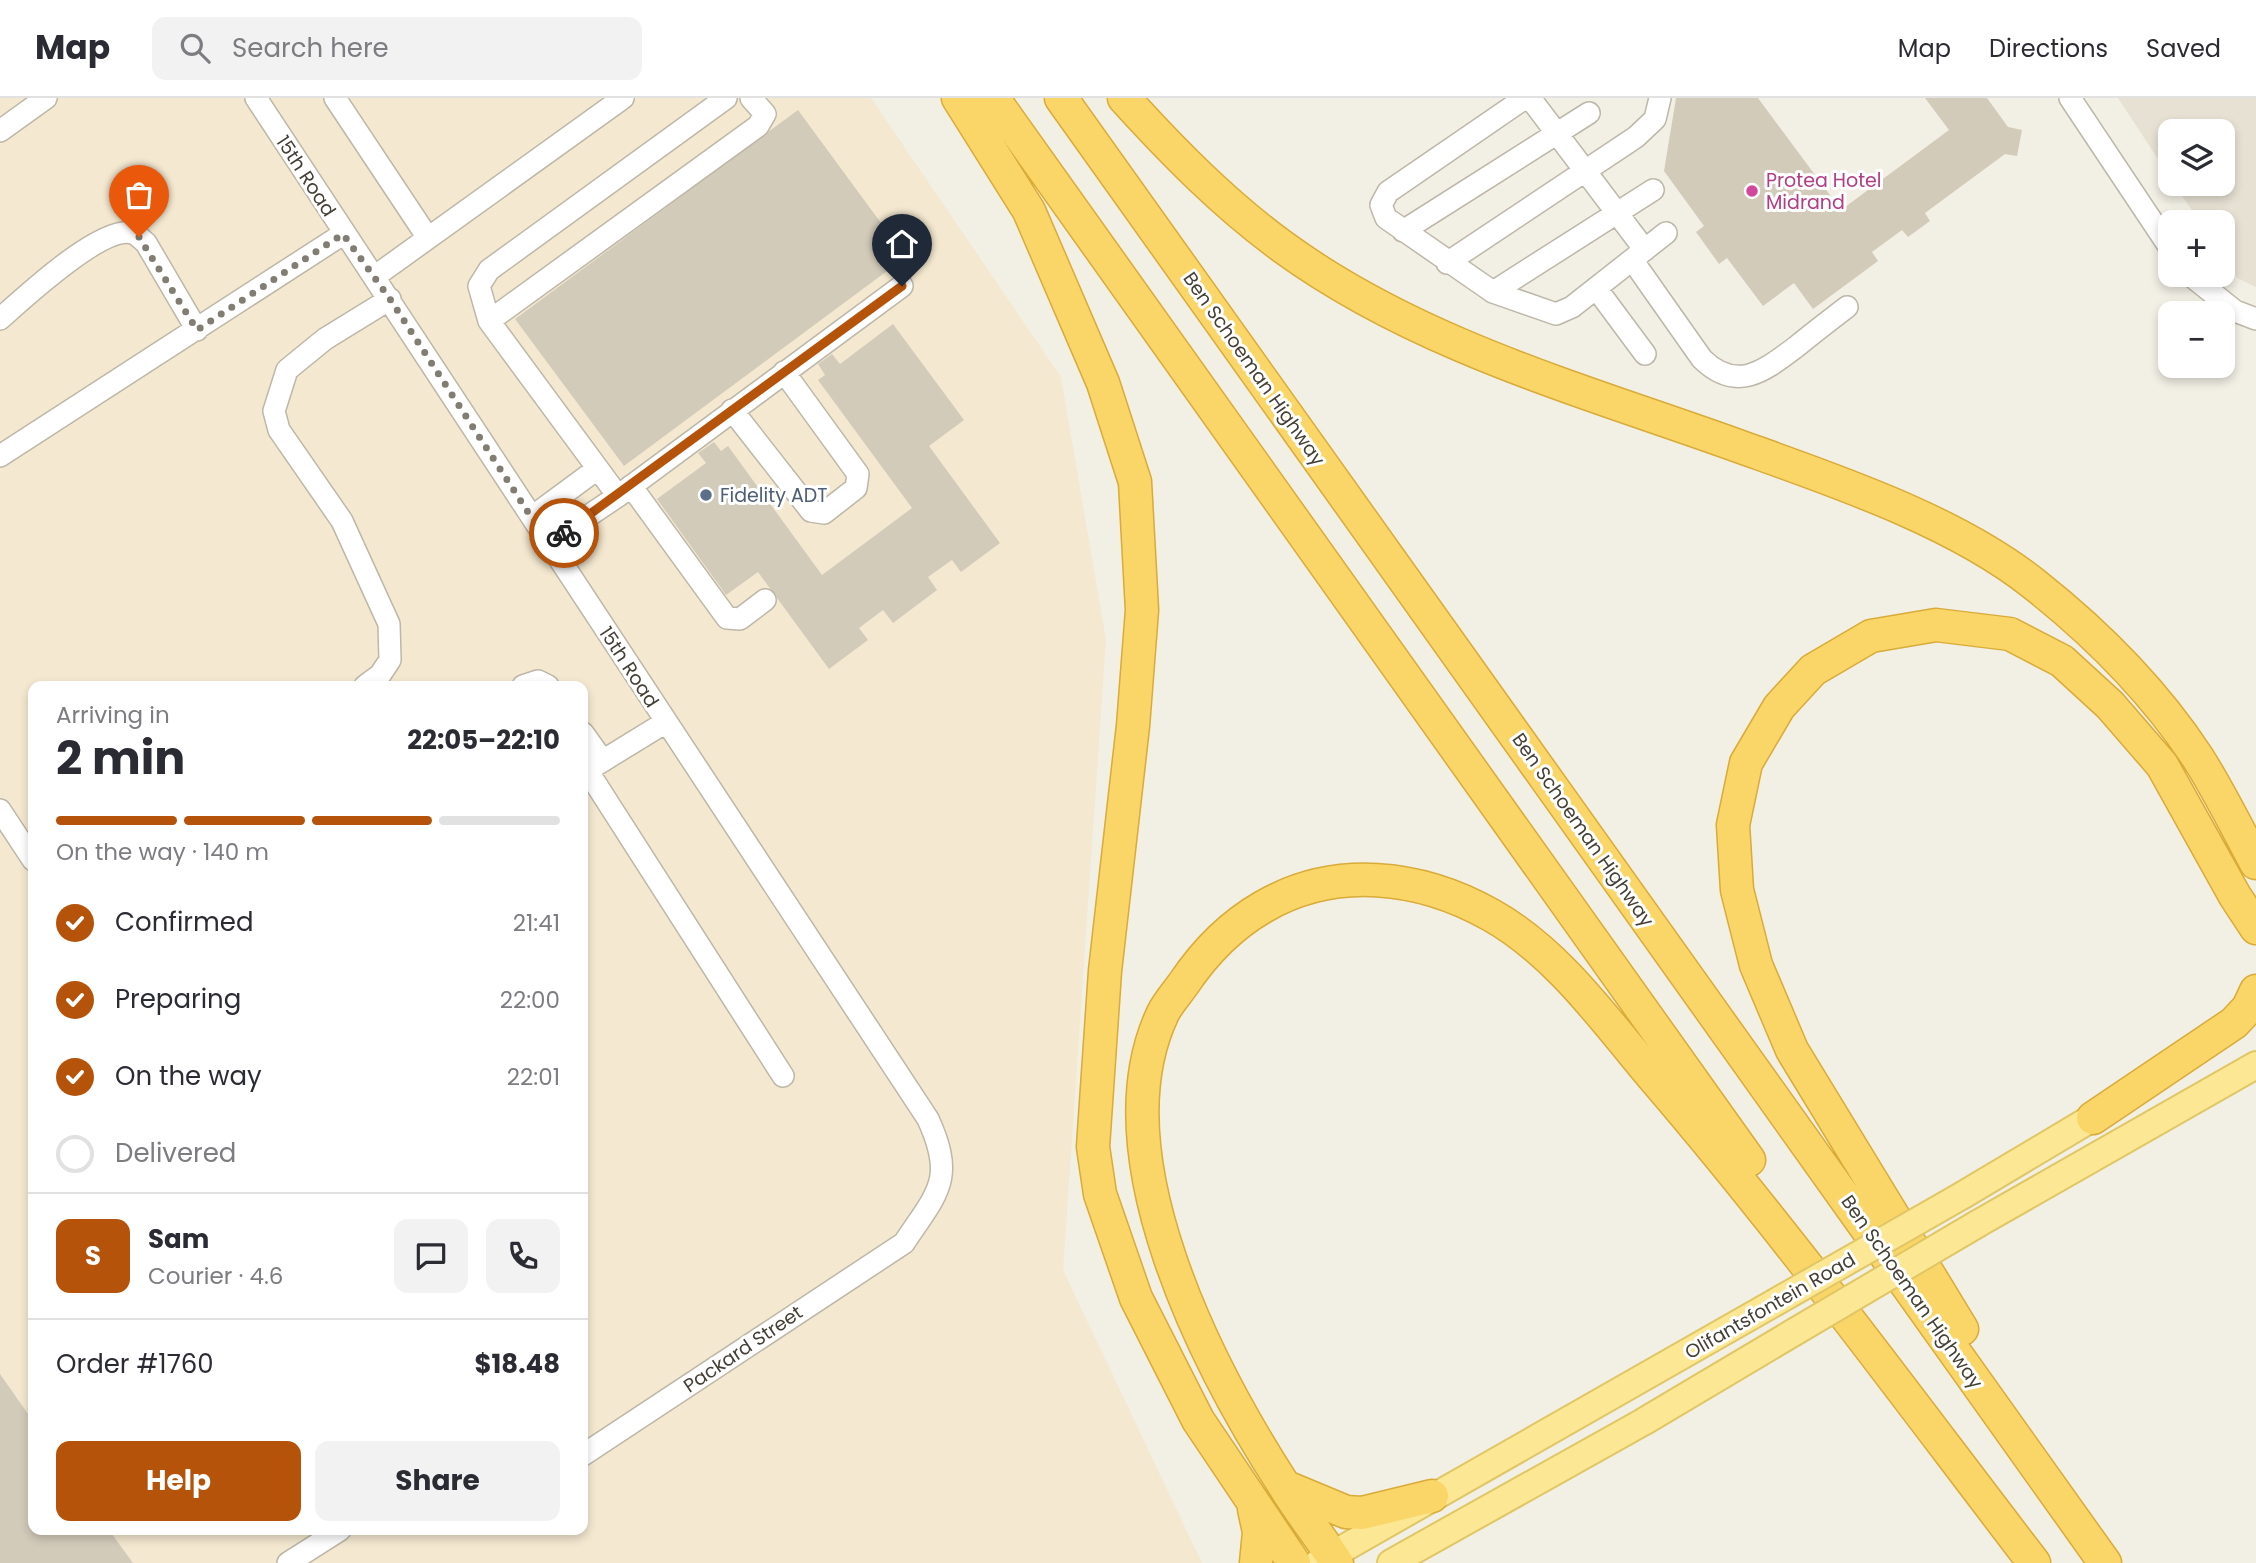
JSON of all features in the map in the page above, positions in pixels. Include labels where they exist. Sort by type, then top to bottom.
[{"type":"highway","points":[[958,98],[1029,211],[1103,383],[1135,482],[1142,610],[1131,740],[1105,971],[1093,1147],[1100,1194],[1136,1298],[1198,1420],[1294,1563]]},
{"type":"highway","points":[[993,98],[2035,1563]]},
{"type":"highway","name":"Ben Schoeman Highway","points":[[1062,98],[2103,1560]]},
{"type":"highway","points":[[1124,98],[1218,195],[1284,248],[1363,298],[1448,341],[1847,485],[1950,532],[2031,581],[2101,641],[2144,687],[2198,758],[2256,863]]},
{"type":"highway","points":[[2103,1560],[1792,1050],[1756,965],[1737,890],[1733,825],[1746,763],[1779,707],[1813,670],[1871,636],[1936,625],[2010,634],[2063,661],[2119,715],[2162,765],[2256,938]]},
{"type":"highway","points":[[1329,1560],[1228,1388],[1189,1306],[1163,1237],[1148,1184],[1142,1120],[1147,1066],[1163,1013],[1214,944],[1245,917],[1276,899],[1308,887],[1347,879],[1387,880],[1452,897],[1496,918],[1544,955],[1582,993],[1704,1135],[2035,1563]]},
{"type":"highway","points":[[2235,896],[2256,928]]},
{"type":"highway","points":[[2093,1118],[2234,1023],[2248,1008],[2256,991]]},
{"type":"highway","points":[[1284,1487],[1346,1512],[1362,1513],[1432,1496]]},
{"type":"highway","points":[[1253,1504],[1259,1532],[1256,1563]]},
{"type":"main road","name":"Olifantsfontein Road","points":[[1329,1560],[1432,1496],[1963,1195],[2256,1025]]},
{"type":"main road","name":"Olifantsfontein Road","points":[[1391,1563],[1518,1494],[1979,1223],[2256,1065]]},
{"type":"street","points":[[0,131],[47,98]]},
{"type":"street","name":"15th Road","points":[[256,98],[928,1119],[939,1142],[943,1162],[935,1199],[904,1243]]},
{"type":"street","points":[[335,98],[428,238]]},
{"type":"street","points":[[374,276],[623,98]]},
{"type":"street","points":[[726,98],[489,270],[479,286],[489,321],[597,469],[624,491],[727,618],[740,619],[765,600]]},
{"type":"street","points":[[489,321],[758,126],[765,114],[751,98]]},
{"type":"street","points":[[1666,233],[1639,255],[1572,307],[1556,314],[1493,292],[1447,263],[1403,230],[1383,213],[1381,205],[1388,192],[1528,98],[1619,215],[1639,255],[1702,359],[1711,368],[1735,377],[1766,369],[1847,307]]},
{"type":"street","points":[[1447,263],[1652,124],[1657,115],[1660,98]]},
{"type":"street","points":[[2070,98],[2158,230]]},
{"type":"street","points":[[1403,230],[1589,113]]},
{"type":"street","points":[[1493,292],[1619,215],[1653,190]]},
{"type":"street","points":[[0,319],[91,245],[121,233],[133,233],[146,243],[197,330]]},
{"type":"street","points":[[0,456],[343,234]]},
{"type":"street","points":[[548,543],[624,491],[902,286]]},
{"type":"street","points":[[2205,287],[2235,311],[2256,320]]},
{"type":"street","points":[[1596,288],[1645,354]]},
{"type":"street","points":[[372,681],[380,675],[390,660],[389,624],[342,521],[279,430],[274,411],[287,370],[325,339],[390,299]]},
{"type":"street","points":[[732,410],[811,511],[824,513],[856,488],[858,474],[785,372]]},
{"type":"street","points":[[532,517],[597,469]]},
{"type":"street","points":[[666,722],[591,768],[783,1076]]},
{"type":"street","points":[[0,810],[28,852]]},
{"type":"street","name":"Packard Street","points":[[588,1452],[904,1243]]},
{"type":"street","points":[[288,1563],[332,1535]]},
{"type":"shaded area","points":[[0,98],[871,98],[1061,377],[1106,640],[1063,1270],[1202,1563],[0,1563]]},
{"type":"shaded area","points":[[2118,98],[2256,98],[2256,287],[2235,275],[2235,210],[2192,210],[2182,196],[2235,196],[2235,119],[2158,119],[2158,159]]},
{"type":"building","name":"Protea Hotel Midrand","points":[[1676,98],[1758,98],[1841,210],[1949,130],[1925,98],[1987,98],[2008,127],[2022,130],[2017,156],[2005,154],[1925,213],[1930,221],[1908,237],[1902,230],[1872,252],[1878,261],[1813,309],[1794,283],[1763,306],[1727,258],[1719,264],[1696,232],[1704,226],[1664,171]]},
{"type":"building","points":[[798,110],[906,257],[624,466],[515,319]]},
{"type":"building","name":"Fidelity ADT","points":[[893,324],[964,420],[929,446],[1000,543],[961,572],[952,560],[928,577],[937,590],[893,623],[883,610],[859,628],[868,640],[829,669],[758,572],[726,595],[657,499],[706,463],[698,453],[714,442],[721,451],[728,446],[822,575],[912,508],[818,380],[825,375],[818,364],[832,354],[840,364]]},
{"type":"building","points":[[0,1374],[28,1414],[28,1535],[113,1535],[133,1563],[0,1563]]},
{"type":"way so far","points":[[139,237],[146,243],[197,330],[343,234],[390,299],[548,543],[564,533]]},
{"type":"place","name":"Protea Hotel Midrand","points":[[1752,191]]},
{"type":"place","name":"Fidelity ADT","points":[[706,495]]},
{"type":"route","points":[[564,533],[594,514],[902,286]]}]
